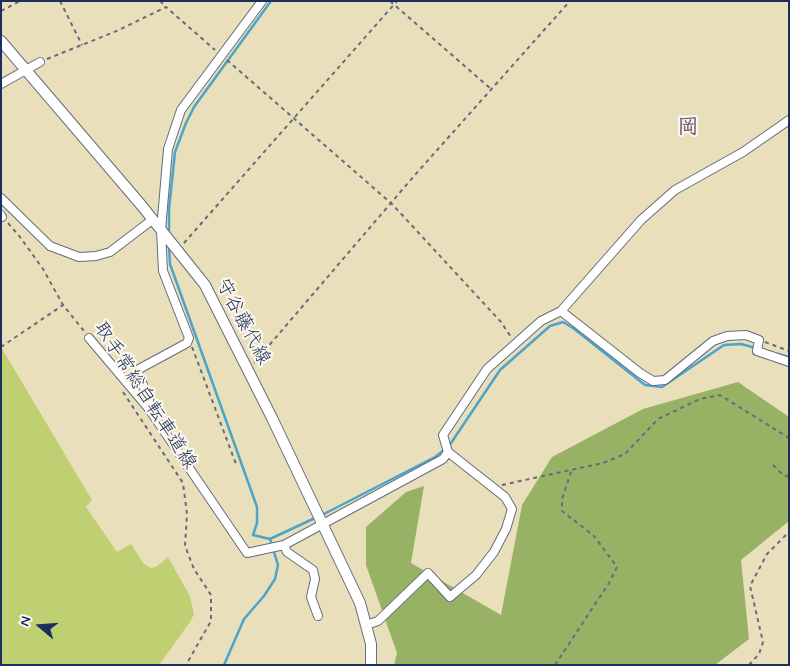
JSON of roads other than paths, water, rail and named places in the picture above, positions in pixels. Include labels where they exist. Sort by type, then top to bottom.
[{"type":"main road","name":"守谷藤代線","points":[[1,41],[205,285],[360,604],[371,644],[371,665]]},
{"type":"street","points":[[149,409],[149,398],[138,374],[139,369],[187,343],[188,338],[163,271],[161,231],[168,149],[181,110],[223,56],[262,1]]},
{"type":"street","points":[[1,84],[40,62]]},
{"type":"street","points":[[366,625],[378,621],[428,573],[450,597],[476,575],[494,552],[506,529],[512,509],[505,497],[448,452],[443,435],[487,369],[541,321],[560,311],[641,220],[675,190],[744,152],[789,120]]},
{"type":"street","points":[[1,198],[50,246],[78,257],[96,256],[110,252],[152,220]]},
{"type":"street","points":[[560,311],[653,381],[665,380],[713,341],[727,336],[746,335],[759,340],[757,351],[789,362]]},
{"type":"street","points":[[89,338],[149,409],[247,553],[281,546],[319,519],[443,459],[448,452]]},
{"type":"street","points":[[281,546],[313,570],[315,579],[311,597],[318,616]]},
{"type":"waterway","points":[[169,235],[169,209],[175,152],[186,123],[194,107],[271,1]]},
{"type":"waterway","points":[[169,246],[170,264],[257,507],[257,523],[253,535],[270,539],[315,518]]},
{"type":"waterway","points":[[320,516],[435,457],[449,446],[500,370],[550,326],[563,322],[573,328],[645,385],[662,387],[724,345],[741,344],[789,357]]},
{"type":"waterway","points":[[224,665],[244,619],[264,596],[275,579],[278,565],[270,539]]},
{"type":"district","name":"岡","points":[[688,129]]}]
